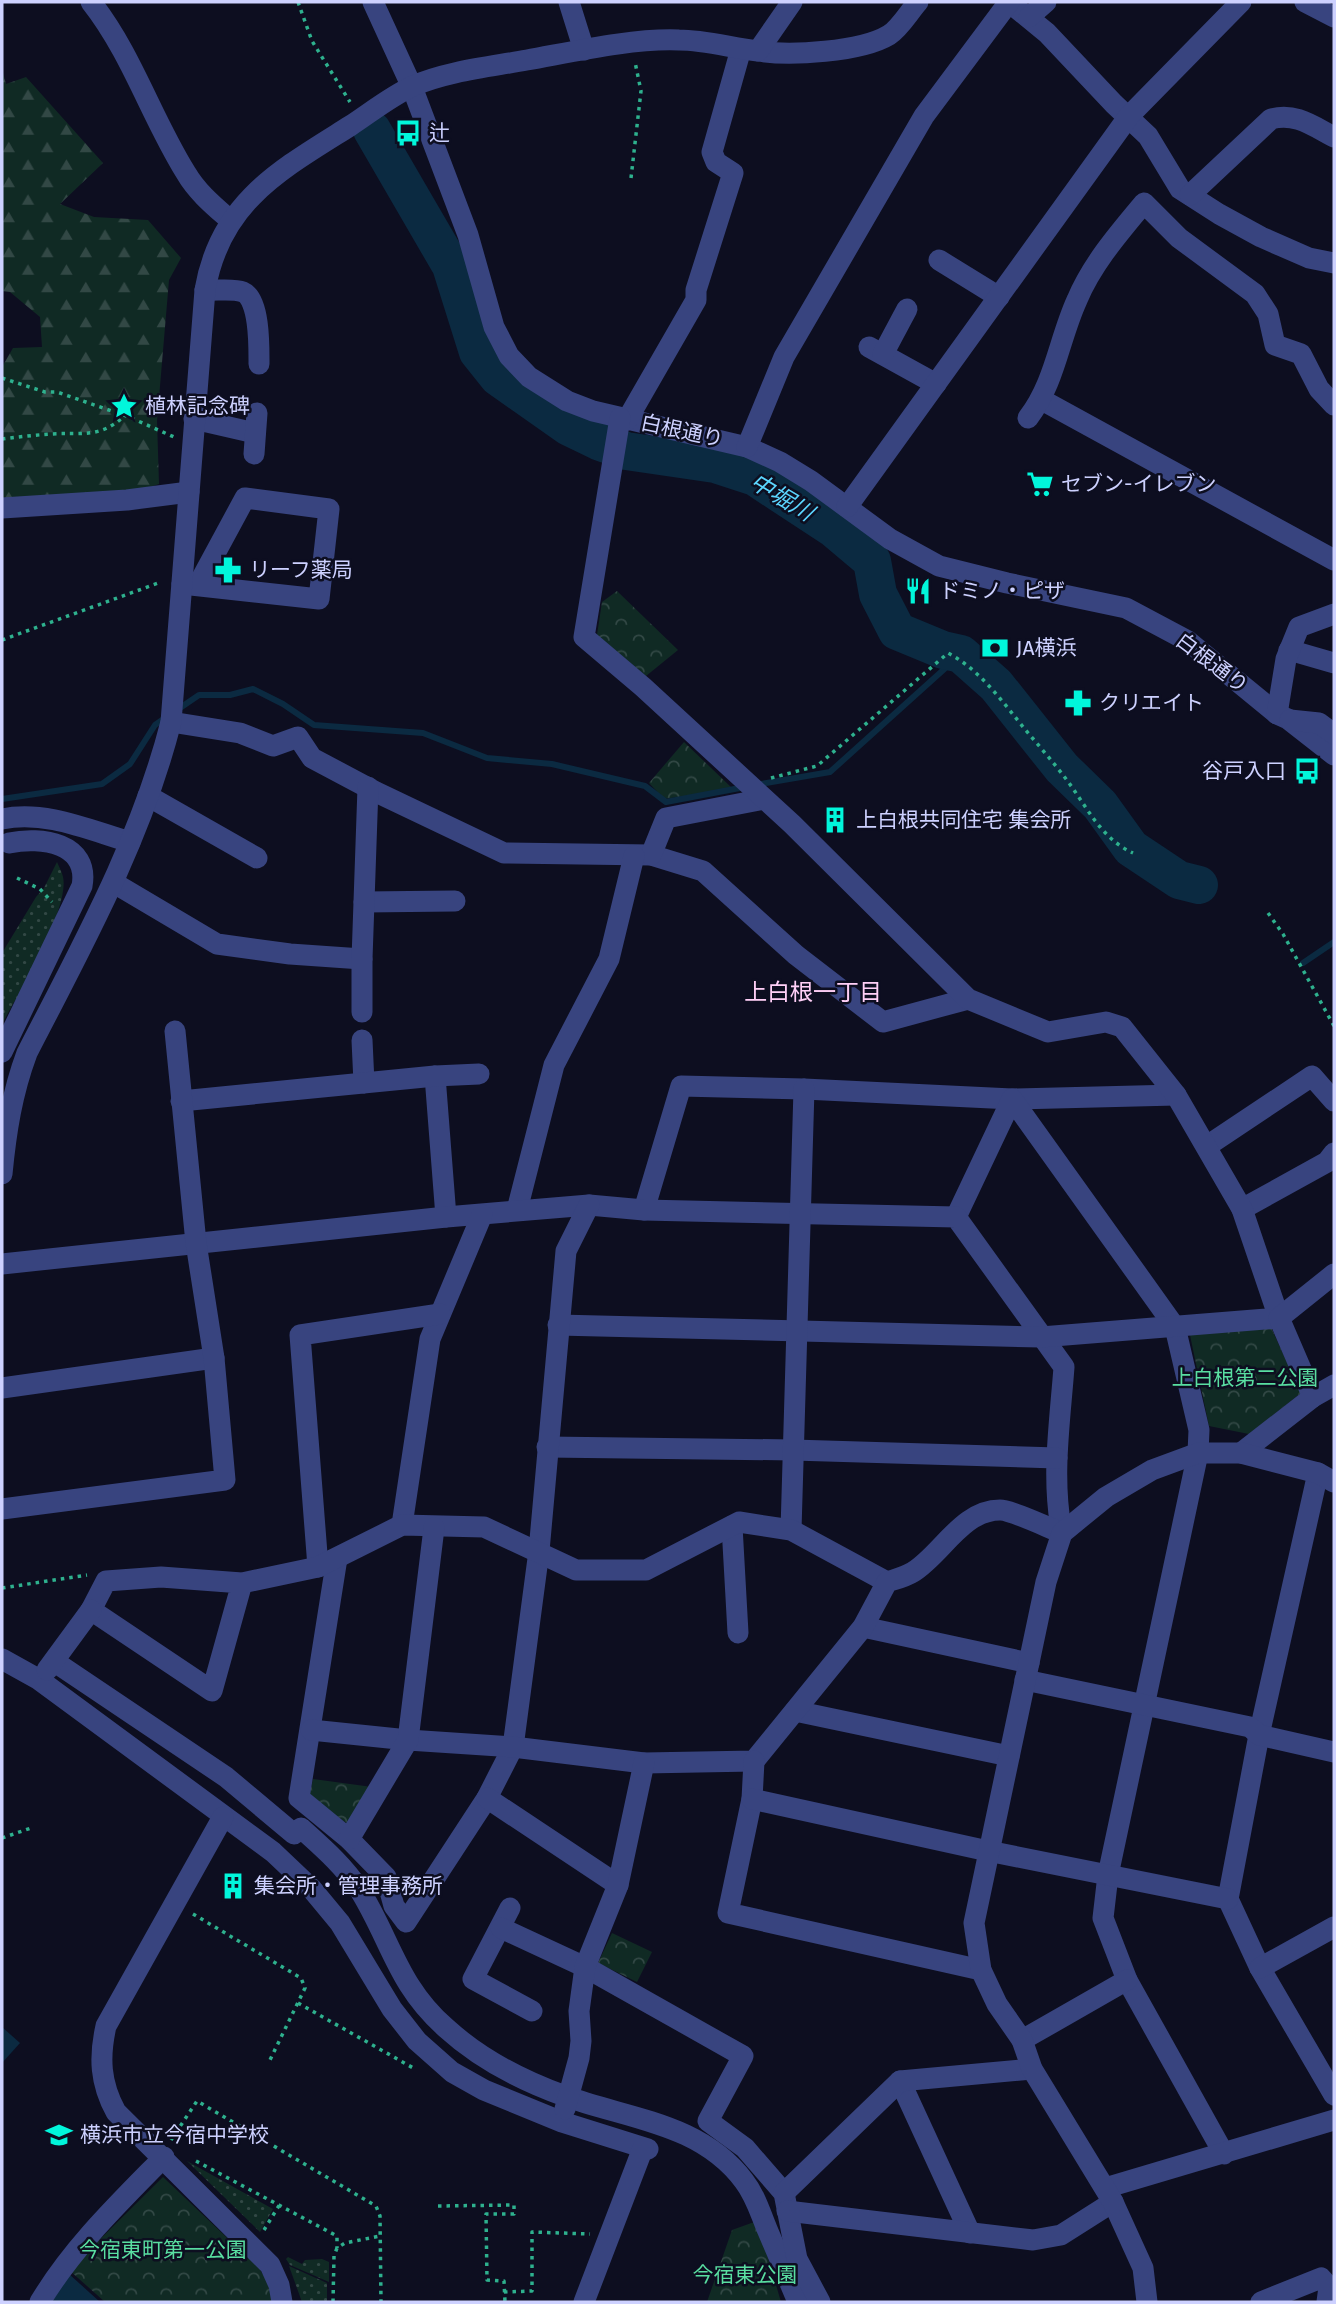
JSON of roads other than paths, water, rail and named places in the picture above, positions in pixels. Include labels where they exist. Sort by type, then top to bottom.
[{"type":"street","points":[[91,2],[107,22],[127,56],[186,174],[203,196],[230,220]]},
{"type":"street","name":"白根通り","points":[[373,2],[412,87],[468,235],[494,327],[509,356],[529,377],[567,401],[623,419],[747,447],[801,475],[890,539],[939,566],[1126,608],[1188,640],[1334,755]]},
{"type":"street","points":[[569,2],[584,50]]},
{"type":"street","points":[[792,2],[749,50],[712,152],[716,162],[733,173],[696,290],[696,300],[623,419],[584,637],[643,687],[792,824],[968,999],[1048,1032],[1106,1021],[1122,1027],[1176,1096],[1242,1209],[1279,1318],[1313,1397]]},
{"type":"street","points":[[2,1174],[6,1104],[27,1053],[114,883],[163,755],[171,722],[188,581],[189,492],[205,290],[213,255],[230,220],[256,190],[301,156],[412,87],[449,74],[632,43],[679,40],[776,54],[858,47],[890,34],[918,2]]},
{"type":"street","points":[[747,447],[784,357],[924,116],[1009,2],[1029,17],[1148,136],[1180,189],[1261,237],[1309,258],[1334,263]]},
{"type":"street","points":[[1029,17],[1046,2]]},
{"type":"street","points":[[848,507],[1129,116],[1241,2]]},
{"type":"street","points":[[1304,2],[1334,17]]},
{"type":"street","points":[[1190,195],[1271,119],[1293,116],[1334,137]]},
{"type":"street","points":[[1028,418],[1042,400],[1077,299],[1112,241],[1144,203],[1179,238],[1255,294],[1268,314],[1275,345],[1301,354],[1319,389],[1334,405]]},
{"type":"street","points":[[939,260],[999,297]]},
{"type":"street","points":[[205,290],[243,292],[250,298],[256,311],[266,354]]},
{"type":"street","points":[[907,309],[876,351],[936,384]]},
{"type":"street","points":[[1042,400],[1334,560]]},
{"type":"street","points":[[194,419],[256,433]]},
{"type":"street","points":[[2,508],[127,500],[189,492]]},
{"type":"street","points":[[245,498],[330,509],[319,599],[188,581],[245,498]]},
{"type":"street","points":[[1334,614],[1299,627],[1289,650],[1281,686],[1283,716],[1319,723],[1334,734]]},
{"type":"street","points":[[1289,650],[1334,663]]},
{"type":"street","points":[[171,722],[240,733],[273,746],[298,737],[312,758],[504,853],[643,855],[703,871],[796,955],[883,1021],[968,999]]},
{"type":"street","points":[[362,1013],[368,787]]},
{"type":"street","points":[[148,796],[257,858]]},
{"type":"street","points":[[517,1210],[554,1065],[609,959],[643,855],[666,818],[764,799]]},
{"type":"street","points":[[2,819],[54,819],[130,842]]},
{"type":"street","points":[[2,1052],[82,886],[84,875],[82,862],[72,851],[49,843],[9,843]]},
{"type":"street","points":[[114,883],[217,944],[290,954],[362,959]]},
{"type":"street","points":[[364,902],[455,901]]},
{"type":"street","points":[[2,1509],[225,1480],[214,1358],[196,1242],[175,1031]]},
{"type":"street","points":[[362,1040],[364,1083]]},
{"type":"street","points":[[1207,1146],[1312,1076],[1328,1062]]},
{"type":"street","points":[[181,1101],[479,1074]]},
{"type":"street","points":[[435,1076],[446,1217]]},
{"type":"street","points":[[1312,1076],[1334,1101]]},
{"type":"street","points":[[644,1210],[681,1086],[1012,1099],[1176,1096]]},
{"type":"street","points":[[791,1531],[804,1089]]},
{"type":"street","points":[[956,1217],[1012,1099]]},
{"type":"street","points":[[1012,1099],[1175,1327],[1199,1430],[1198,1453],[1108,1875],[1103,1918],[1127,1980],[1224,2154]]},
{"type":"street","points":[[1242,1209],[1327,1162],[1334,1153]]},
{"type":"street","points":[[55,1662],[226,1777],[299,1821],[349,1839],[386,1877],[394,1906],[406,1922],[486,1798],[513,1747],[539,1551],[566,1251],[589,1205]]},
{"type":"street","points":[[2,1264],[196,1242],[589,1205],[644,1210],[956,1217]]},
{"type":"street","points":[[402,1525],[430,1339],[482,1215]]},
{"type":"street","points":[[956,1217],[1065,1367],[1056,1504],[1062,1533],[1046,1582],[974,1923],[981,1970],[998,2004],[1022,2040],[1032,2069],[1109,2195],[1143,2269],[1147,2302]]},
{"type":"street","points":[[558,1325],[1041,1337],[1279,1318],[1334,1274]]},
{"type":"street","points":[[440,1314],[299,1335],[328,1563],[311,1730],[299,1798],[299,1821],[341,1863],[360,1892],[412,1992],[444,2026],[465,2043],[530,2082],[568,2097],[660,2123],[695,2138],[721,2156],[744,2180],[757,2203],[798,2302]]},
{"type":"street","points":[[2,1388],[214,1358]]},
{"type":"street","points":[[1241,1453],[1313,1397],[1334,1385]]},
{"type":"street","points":[[547,1447],[793,1450],[1057,1458]]},
{"type":"street","points":[[1062,1533],[1106,1497],[1152,1470],[1198,1453],[1241,1453],[1326,1478],[1259,1735],[1228,1899],[1260,1968],[1334,2095]]},
{"type":"street","points":[[981,1970],[728,1913],[752,1799],[754,1760],[863,1627],[887,1582],[912,1573],[961,1526],[977,1516],[1001,1510],[1062,1533]]},
{"type":"street","points":[[38,1679],[55,1662],[106,1581],[161,1577],[242,1583],[328,1563],[402,1525],[434,1528],[484,1527],[576,1570],[646,1570],[738,1522],[791,1531],[887,1582]]},
{"type":"street","points":[[732,1526],[738,1633]]},
{"type":"street","points":[[349,1839],[408,1740],[434,1528]]},
{"type":"street","points":[[90,1610],[212,1691],[242,1583]]},
{"type":"street","points":[[863,1627],[1144,1706],[1250,1727],[1259,1735],[1334,1752]]},
{"type":"street","points":[[2,1660],[38,1679],[273,1852],[312,1888],[333,1914],[392,2009],[417,2041],[452,2072],[484,2090],[562,2122],[646,2148],[584,2302]]},
{"type":"street","points":[[795,1712],[1009,1756]]},
{"type":"street","points":[[311,1730],[513,1747],[645,1763],[754,1760]]},
{"type":"street","points":[[562,2122],[579,2058],[579,2011],[585,1967],[618,1885],[645,1763]]},
{"type":"street","points":[[486,1798],[618,1885]]},
{"type":"street","points":[[752,1799],[988,1851],[1228,1899]]},
{"type":"street","points":[[223,1817],[106,2025],[100,2057],[102,2078],[107,2096],[116,2112],[270,2265],[279,2284],[282,2302]]},
{"type":"street","points":[[260,1844],[299,1821]]},
{"type":"street","points":[[510,1908],[473,1979],[532,2011]]},
{"type":"street","points":[[1260,1968],[1334,1927]]},
{"type":"street","points":[[501,1928],[585,1967],[743,2056],[708,2121],[745,2148],[786,2202],[797,2259],[820,2302]]},
{"type":"street","points":[[1022,2040],[1127,1980]]},
{"type":"street","points":[[786,2202],[900,2081],[1032,2069]]},
{"type":"street","points":[[900,2081],[970,2233]]},
{"type":"street","points":[[786,2202],[970,2233],[1033,2240],[1061,2235],[1109,2195],[1224,2154],[1334,2120]]},
{"type":"street","points":[[40,2302],[57,2274],[90,2233],[164,2157]]},
{"type":"street","points":[[1261,2302],[1321,2278],[1329,2287],[1328,2302]]},
{"type":"water","points":[[2,2027],[20,2043],[2,2063]]},
{"type":"water","points":[[69,2274],[100,2302],[52,2302]]},
{"type":"waterway","name":"中堀川","points":[[372,130],[451,266],[478,352],[498,377],[569,427],[598,441],[626,451],[715,464],[755,477],[834,529],[872,561],[878,594],[897,631],[943,650],[961,654],[996,685],[1062,768],[1100,805],[1131,848],[1179,880],[1199,885]]},
{"type":"waterway","points":[[755,785],[830,772],[961,654]]},
{"type":"waterway","points":[[177,710],[199,695],[230,695],[253,689],[283,704],[314,725],[423,733],[487,758],[552,764],[645,786],[666,802],[745,787]]},
{"type":"waterway","points":[[2,799],[102,784],[130,764],[155,725],[165,718]]},
{"type":"waterway","points":[[1303,963],[1334,942]]},
{"type":"place","name":"辻","points":[[408,133]]},
{"type":"place","name":"植林記念碑","points":[[124,406]]},
{"type":"place","name":"セブン-イレブン","points":[[1040,484]]},
{"type":"place","name":"リーフ薬局","points":[[228,570]]},
{"type":"place","name":"ドミノ・ピザ","points":[[918,591]]},
{"type":"place","name":"JA横浜","points":[[995,648]]},
{"type":"place","name":"クリエイト","points":[[1078,703]]},
{"type":"place","name":"谷戸入口","points":[[1307,771]]},
{"type":"place","name":"上白根共同住宅 集会所","points":[[835,820]]},
{"type":"place","name":"集会所・管理事務所","points":[[233,1886]]},
{"type":"place","name":"横浜市立今宿中学校","points":[[59,2135]]},
{"type":"district","name":"上白根一丁目","points":[[813,992]]},
{"type":"park label","name":"上白根第二公園","points":[[1245,1378]]},
{"type":"park label","name":"今宿東町第一公園","points":[[163,2250]]},
{"type":"park label","name":"今宿東公園","points":[[745,2275]]}]
